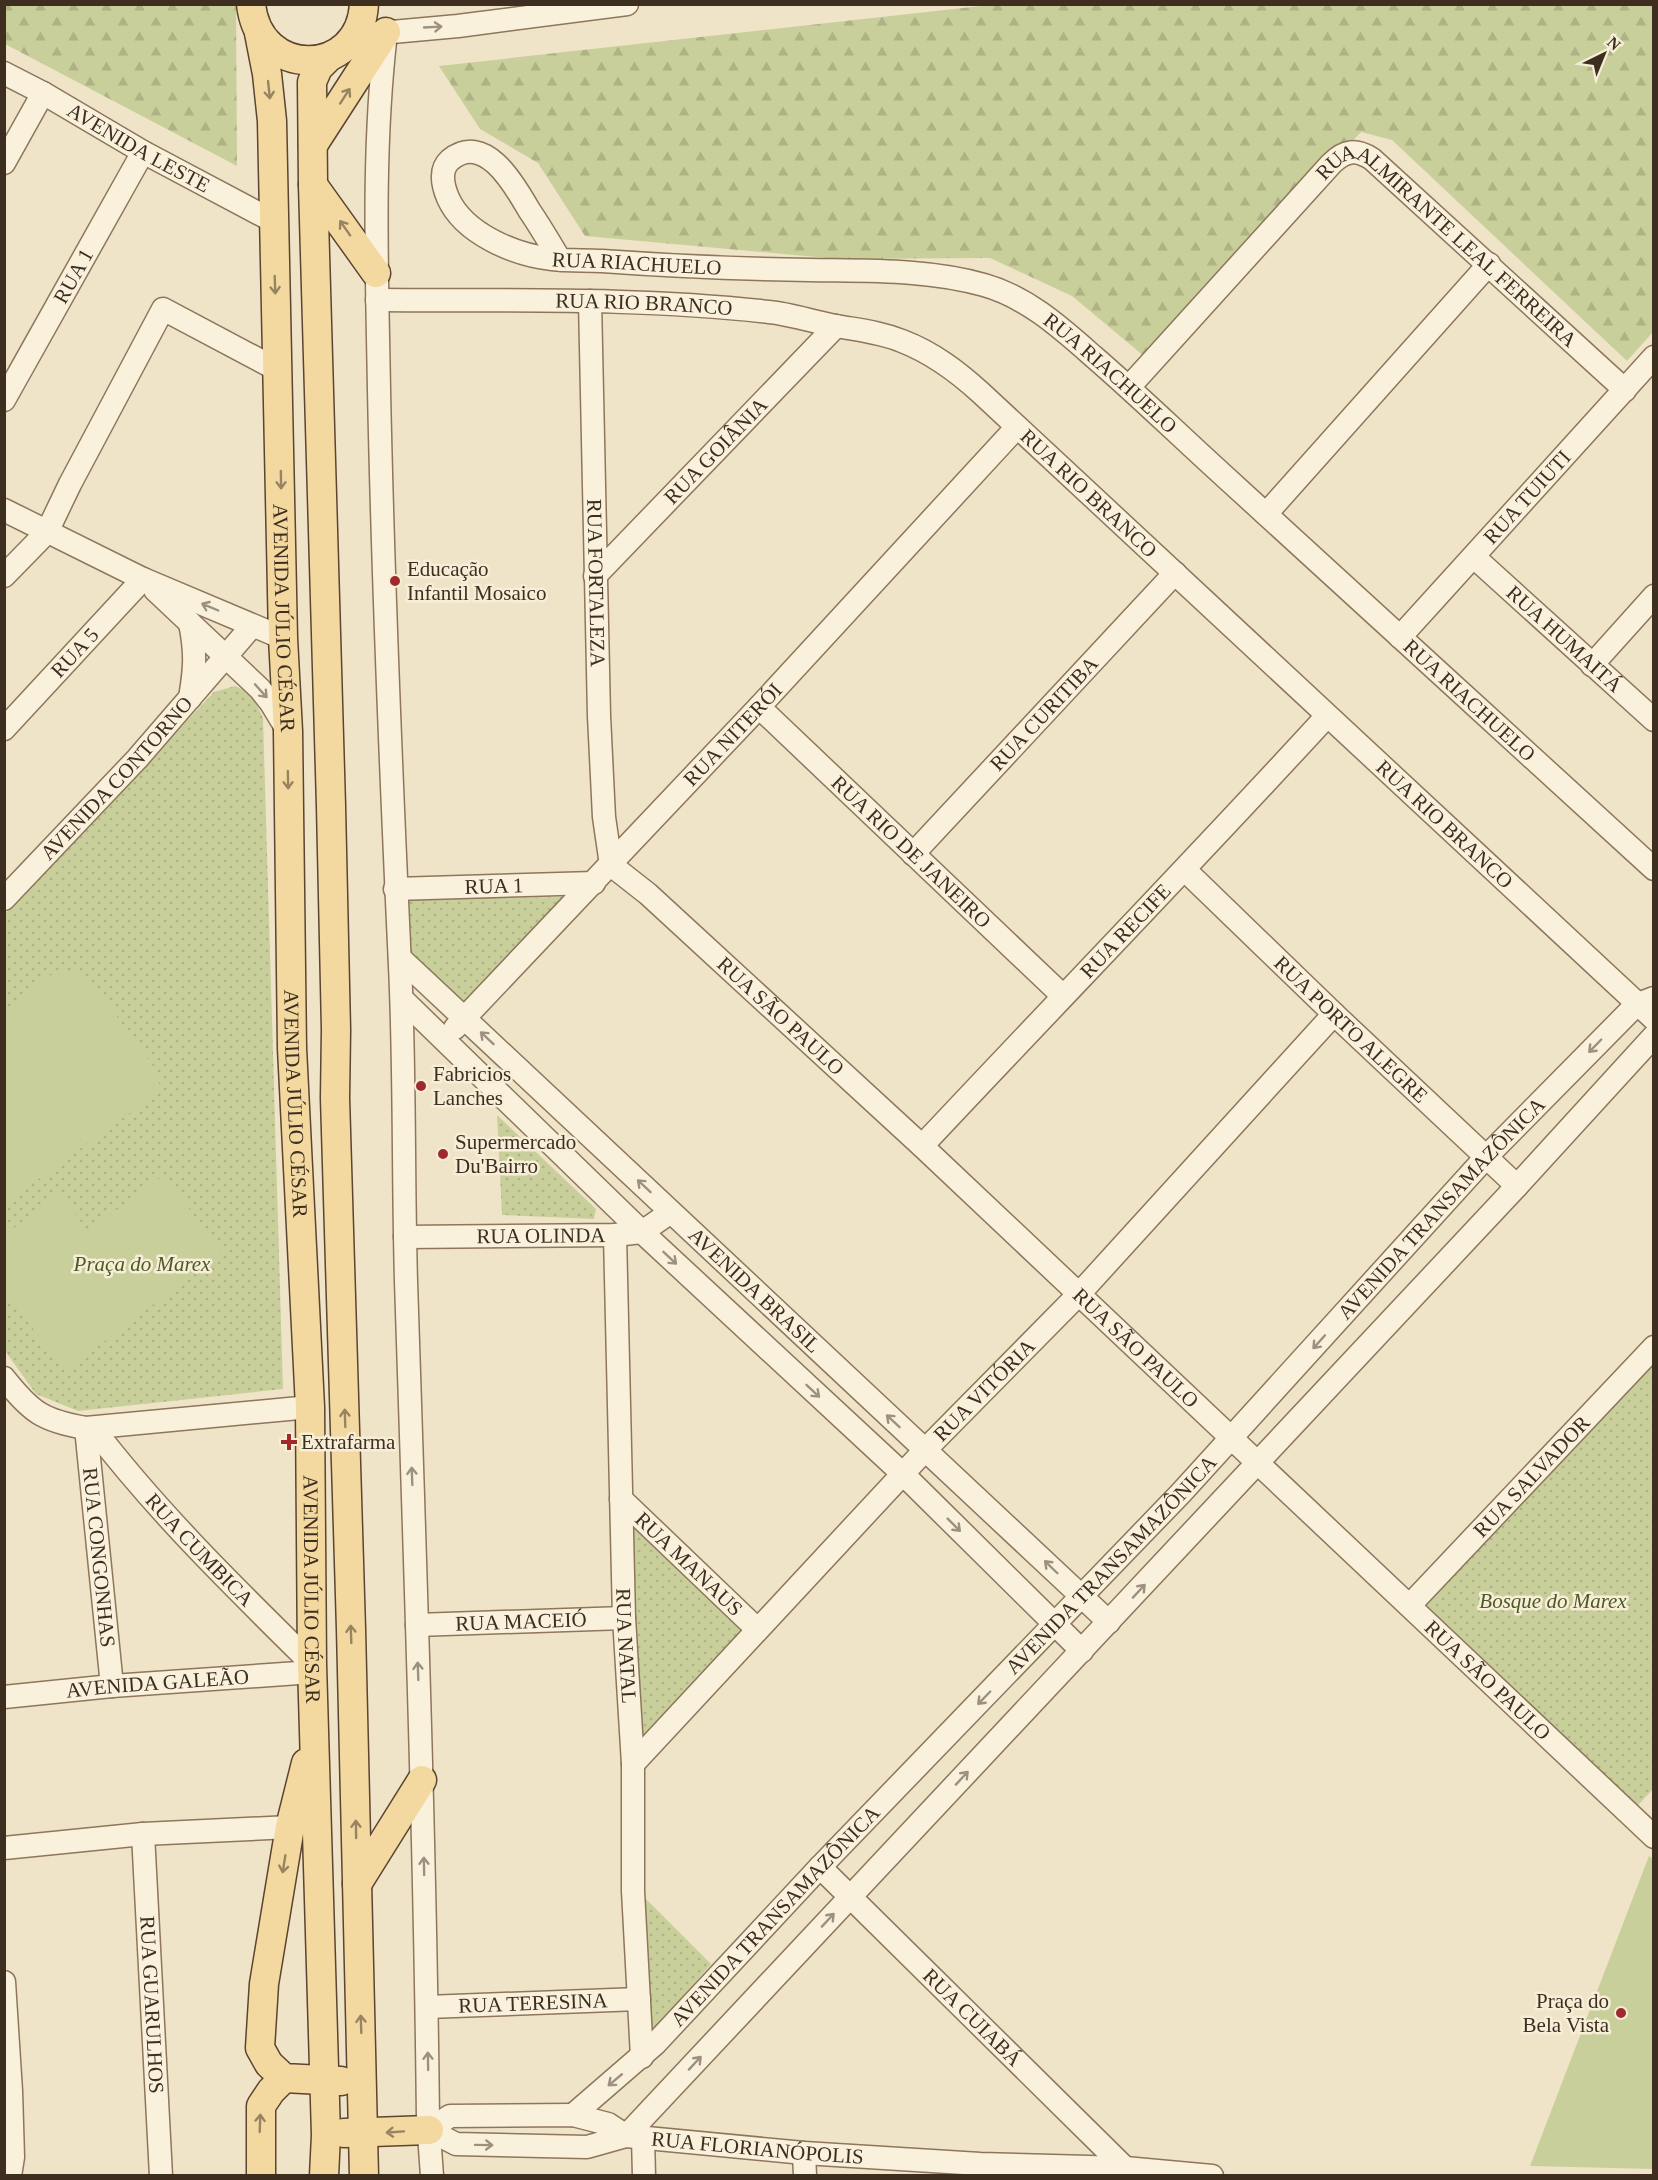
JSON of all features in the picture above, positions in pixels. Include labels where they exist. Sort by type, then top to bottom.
[{"type":"main road","name":"AVENIDA JÚLIO CÉSAR","points":[[251,4],[252,18],[259,33],[267,74],[272,121],[283,638],[288,731],[292,1048],[310,1407],[313,1668],[326,2135],[324,2175]]},
{"type":"main road","points":[[354,37],[361,22],[364,4]]},
{"type":"main road","points":[[313,145],[386,32]]},
{"type":"main road","points":[[259,33],[269,45],[290,57],[314,60],[329,57]]},
{"type":"main road","name":"AVENIDA JÚLIO CÉSAR","points":[[354,37],[318,68],[312,82],[333,877],[336,1153],[364,2175]]},
{"type":"main road","points":[[313,185],[377,287]]},
{"type":"main road","points":[[315,1725],[290,1827],[264,1984],[260,2048],[269,2064],[284,2078],[361,2082]]},
{"type":"main road","points":[[357,1884],[422,1780]]},
{"type":"main road","points":[[261,2175],[261,2106],[284,2078]]},
{"type":"main road","points":[[326,2135],[362,2132],[429,2132]]},
{"type":"street","points":[[354,37],[627,4]]},
{"type":"street","points":[[386,32],[378,117],[377,287],[381,497],[395,889],[402,999],[405,1237],[432,2175]]},
{"type":"street","name":"AVENIDA LESTE","points":[[4,74],[43,93],[143,152],[273,220]]},
{"type":"street","points":[[4,162],[43,93]]},
{"type":"street","name":"RUA 1","points":[[4,400],[143,152]]},
{"type":"street","name":"RUA RIACHUELO","points":[[560,260],[510,178],[498,164],[474,152],[453,157],[445,166],[442,179],[449,202],[466,223],[492,240],[523,253],[560,260],[701,268],[868,271],[938,276],[1000,290],[1045,316],[1129,387],[1653,869]]},
{"type":"street","name":"RUA ALMIRANTE LEAL FERREIRA","points":[[1129,387],[1338,157],[1347,152],[1358,152],[1372,159],[1625,390]]},
{"type":"street","points":[[1266,514],[1489,264]]},
{"type":"street","name":"RUA RIO BRANCO","points":[[377,287],[590,301],[688,304],[772,312],[836,326],[872,331],[902,340],[929,353],[953,368],[1327,716],[1648,1007]]},
{"type":"street","name":"RUA FORTALEZA","points":[[590,301],[595,576],[604,817],[611,865]]},
{"type":"street","points":[[4,576],[47,532],[163,309],[278,370]]},
{"type":"street","name":"RUA GOIÂNIA","points":[[595,576],[836,326]]},
{"type":"street","name":"RUA TUIUTI","points":[[1400,637],[1653,357]]},
{"type":"street","name":"RUA NITERÓI","points":[[444,1040],[594,884],[1017,427]]},
{"type":"street","points":[[4,510],[143,579],[283,638]]},
{"type":"street","name":"RUA HUMAITÁ","points":[[1474,557],[1653,720]]},
{"type":"street","name":"RUA CURITIBA","points":[[913,854],[1175,573]]},
{"type":"street","points":[[143,579],[260,689],[288,731]]},
{"type":"street","name":"RUA 5","points":[[4,729],[143,579]]},
{"type":"street","points":[[1592,665],[1653,596]]},
{"type":"street","points":[[190,623],[196,665],[190,698]]},
{"type":"street","name":"AVENIDA CONTORNO","points":[[4,899],[137,759],[252,626]]},
{"type":"street","name":"RUA RIO DE JANEIRO","points":[[759,707],[1063,996]]},
{"type":"street","name":"RUA RECIFE","points":[[922,1146],[1185,870],[1327,716]]},
{"type":"street","name":"RUA SÃO PAULO","points":[[611,865],[657,902],[922,1146],[1652,1833]]},
{"type":"street","name":"RUA PORTO ALEGRE","points":[[1185,870],[1517,1186]]},
{"type":"street","name":"RUA 1","points":[[395,889],[594,884]]},
{"type":"street","name":"AVENIDA BRASIL","points":[[400,958],[1109,1622]]},
{"type":"street","name":"AVENIDA BRASIL","points":[[402,999],[642,1232],[904,1475],[1082,1651]]},
{"type":"street","name":"AVENIDA TRANSAMAZÔNICA","points":[[573,2115],[642,2056],[820,1867],[1055,1625],[1232,1437],[1488,1156],[1648,1007]]},
{"type":"street","name":"RUA VITÓRIA","points":[[633,1764],[925,1450],[1079,1294],[1334,1014]]},
{"type":"street","name":"AVENIDA TRANSAMAZÔNICA","points":[[634,2137],[850,1897],[1517,1186],[1653,1036]]},
{"type":"street","name":"RUA OLINDA","points":[[405,1237],[615,1235],[642,1232],[671,1212]]},
{"type":"street","name":"RUA NATAL","points":[[615,1235],[624,1618],[633,1764],[633,1891],[642,2056]]},
{"type":"street","name":"RUA SALVADOR","points":[[1410,1605],[1653,1347]]},
{"type":"street","points":[[4,1378],[25,1405],[34,1412],[57,1423],[89,1428],[310,1407]]},
{"type":"street","name":"RUA CUMBICA","points":[[89,1428],[240,1594],[313,1668]]},
{"type":"street","name":"RUA CONGONHAS","points":[[89,1428],[112,1686]]},
{"type":"street","name":"RUA MANAUS","points":[[621,1499],[757,1629]]},
{"type":"street","name":"RUA MACEIÓ","points":[[417,1625],[624,1618]]},
{"type":"street","name":"AVENIDA GALEÃO","points":[[4,1697],[313,1668]]},
{"type":"street","points":[[4,1848],[143,1834],[290,1827]]},
{"type":"street","name":"RUA GUARULHOS","points":[[143,1834],[161,2175]]},
{"type":"street","name":"RUA CUIABÁ","points":[[820,1867],[1125,2168]]},
{"type":"street","points":[[4,1982],[13,2157],[10,2175]]},
{"type":"street","name":"RUA TERESINA","points":[[427,2007],[639,1999]]},
{"type":"street","name":"RUA FLORIANÓPOLIS","points":[[634,2137],[587,2147],[456,2144],[429,2132],[450,2116],[573,2115],[608,2124],[634,2137],[805,2164],[980,2170],[1125,2168],[1149,2174],[1212,2175]]},
{"type":"street","points":[[634,2137],[644,2175]]},
{"type":"green space","points":[[999,4],[1653,5],[1653,332],[1627,361],[1392,140],[1361,132],[1145,357],[1072,296],[990,258],[838,259],[585,236],[538,163],[480,129],[439,66]]},
{"type":"green space","points":[[4,5],[236,5],[237,166],[5,44]]},
{"type":"green space","name":"Praça do Marex","points":[[235,686],[251,693],[263,718],[283,1389],[78,1411],[36,1394],[5,1351],[4,915],[214,692]]},
{"type":"green space","points":[[566,897],[463,1003],[408,954],[406,899]]},
{"type":"green space","points":[[59,969],[88,977],[161,1077],[156,1094],[5,1203],[5,1010]]},
{"type":"green space","points":[[497,1115],[596,1209],[594,1219],[502,1215]]},
{"type":"green space","points":[[164,1175],[222,1253],[65,1371],[5,1292],[5,1235],[59,1193],[88,1231]]},
{"type":"green space","name":"Bosque do Marex","points":[[1653,1345],[1653,1789],[1630,1814],[1410,1605]]},
{"type":"green space","points":[[626,1504],[756,1630],[631,1764]]},
{"type":"green space","name":"Praça do Bela Vista","points":[[1649,1856],[1654,1860],[1653,2169],[1530,2166]]},
{"type":"green space","points":[[637,1890],[711,1964],[649,2035]]},
{"type":"place","name":"Educação Infantil Mosaico","points":[[395,581]]},
{"type":"place","name":"Fabricios Lanches","points":[[421,1086]]},
{"type":"place","name":"Supermercado Du'Bairro","points":[[443,1154]]},
{"type":"place","name":"Extrafarma","points":[[289,1442]]},
{"type":"place","name":"Praça do Bela Vista","points":[[1621,2013]]}]
